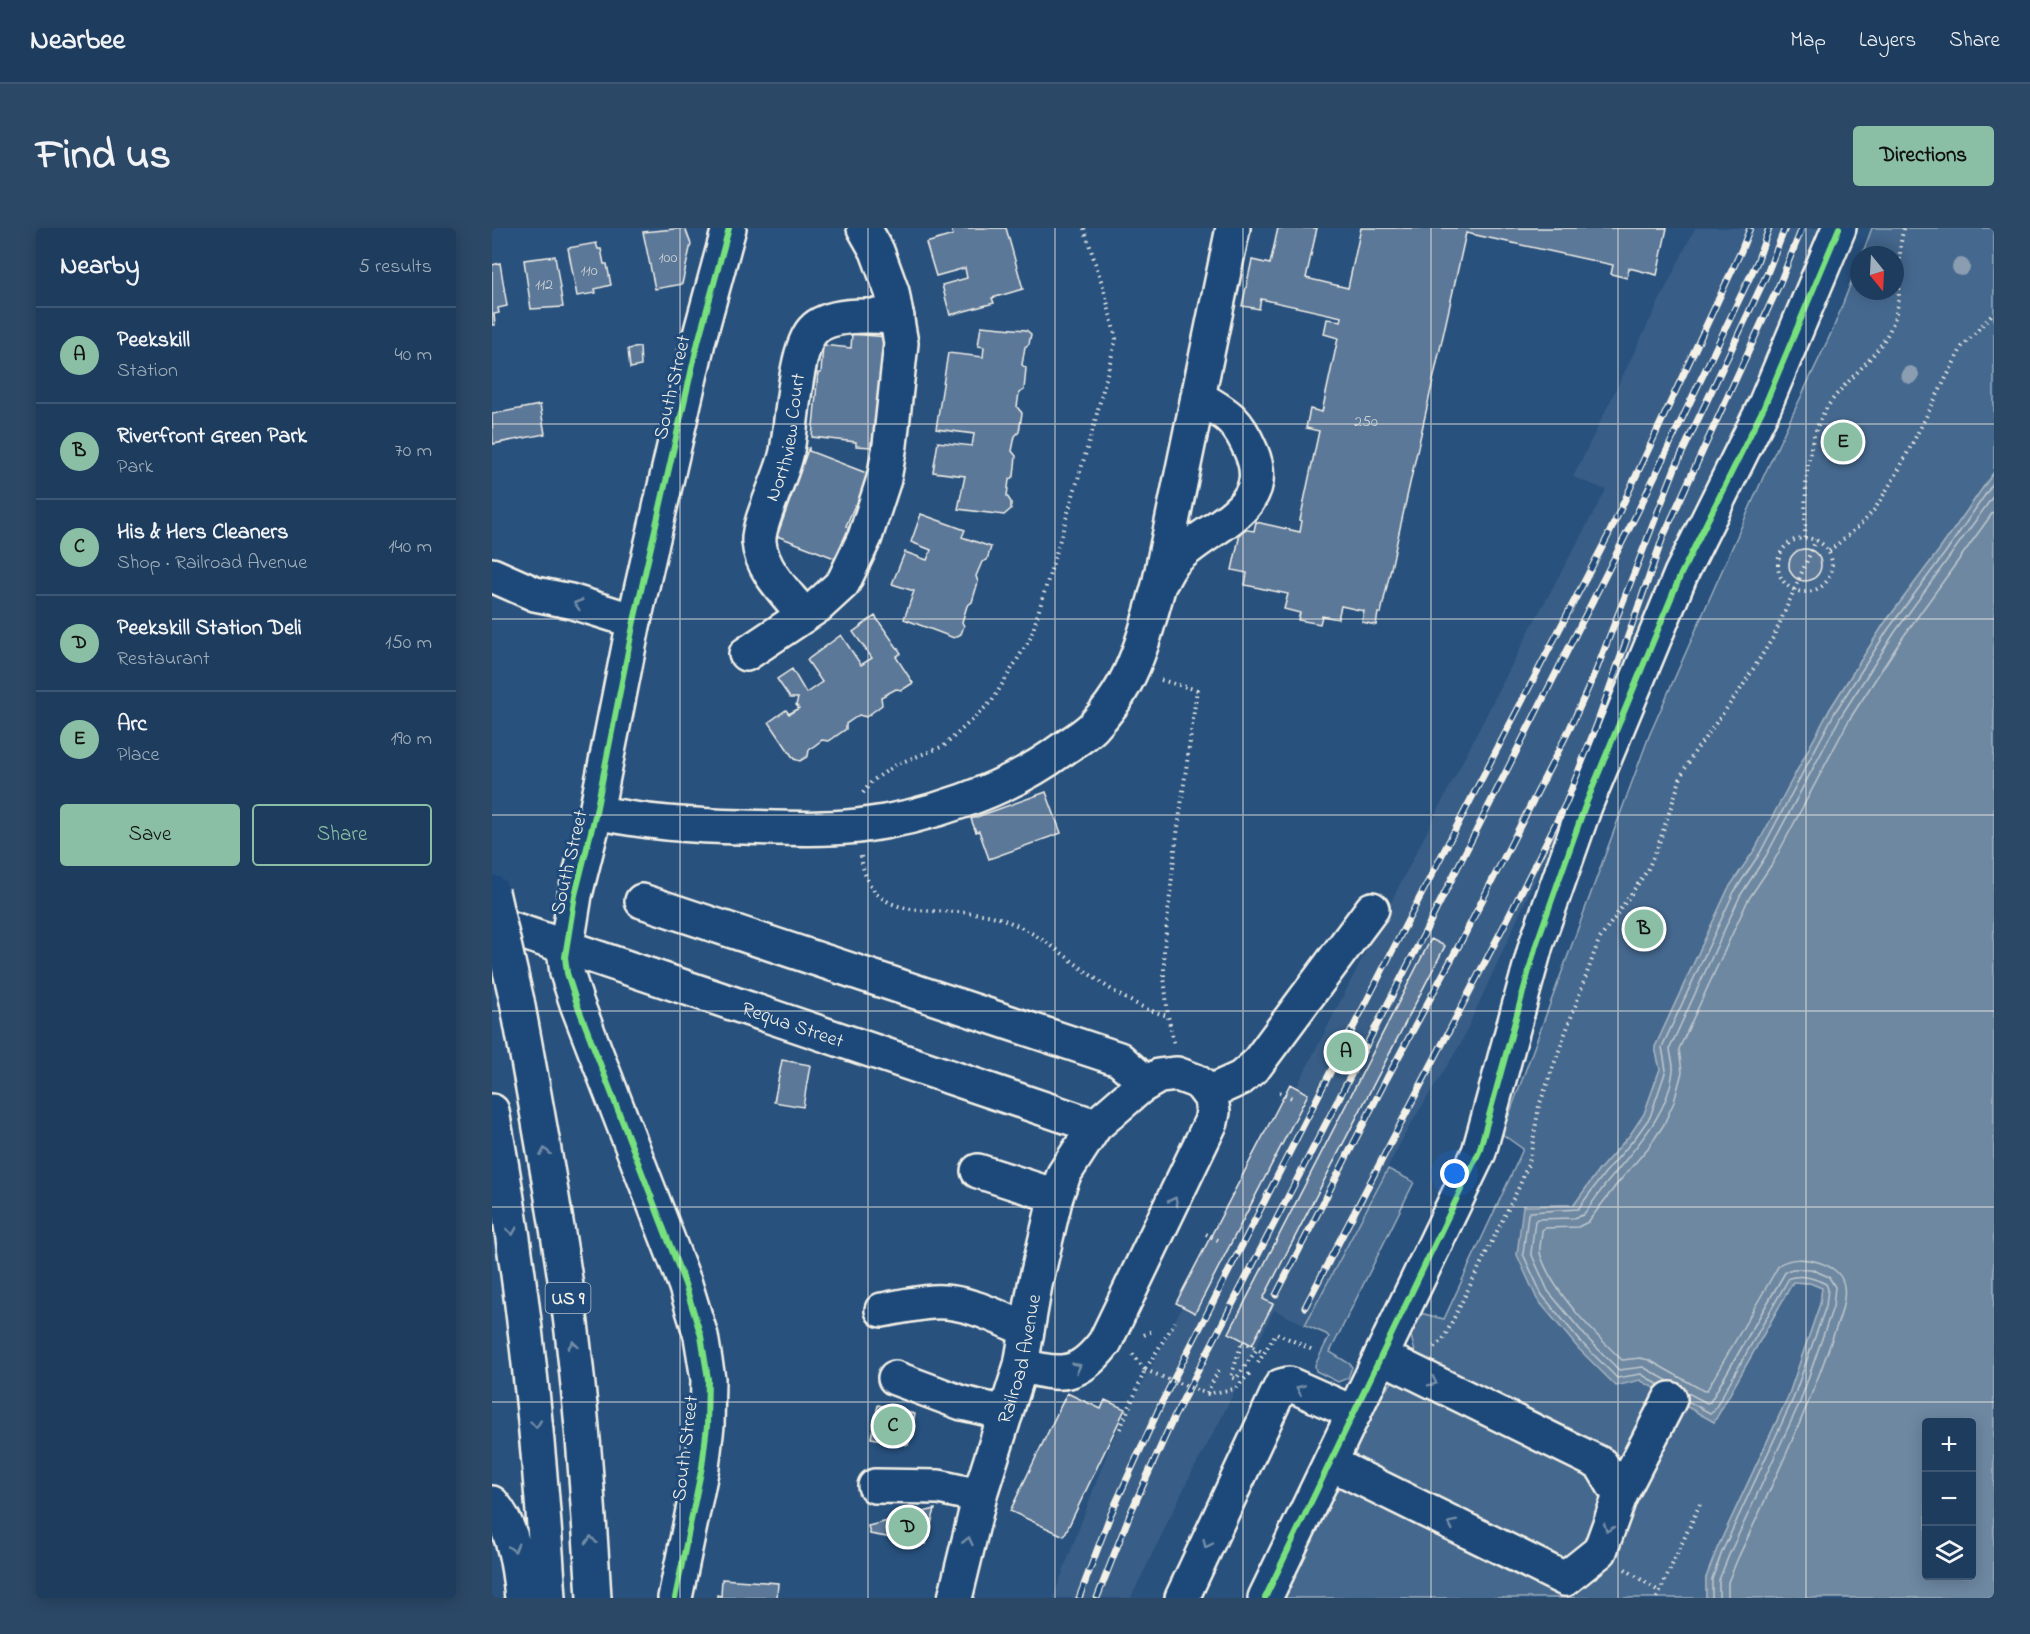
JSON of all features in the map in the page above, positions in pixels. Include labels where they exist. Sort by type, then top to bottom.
[{"type":"main road","name":"South Street","points":[[675,1598],[702,1467],[707,1426],[708,1379],[705,1358],[701,1336],[685,1284],[577,1004],[567,973],[565,957],[575,895],[596,812],[634,621],[698,342],[729,228]]},
{"type":"main road","points":[[747,654],[831,596],[843,583],[876,505],[890,445],[901,343],[885,271],[864,228]]},
{"type":"main road","points":[[596,812],[636,821],[678,824],[795,828],[858,826],[934,809],[1010,783],[1045,762],[1092,728],[1125,684],[1159,585],[1233,228]]},
{"type":"main road","points":[[1264,1598],[1479,1152],[1536,945],[1585,806],[1681,574],[1764,407],[1839,228]]},
{"type":"main road","name":"Northview Court","points":[[804,615],[763,561],[758,539],[785,462],[796,384],[803,353],[812,331],[826,322],[846,317],[897,317]]},
{"type":"main road","points":[[1159,585],[1173,561],[1225,523],[1246,504],[1255,486],[1258,473],[1255,460],[1241,430],[1231,417],[1198,397]]},
{"type":"main road","points":[[492,575],[535,594],[570,601],[634,621]]},
{"type":"main road","name":"US 9","points":[[492,892],[535,1089],[567,1296],[580,1401],[594,1598]]},
{"type":"main road","points":[[642,901],[1119,1059],[1146,1083],[1159,1076],[1177,1074],[1196,1081],[1208,1093],[1212,1104],[1211,1122],[1105,1342],[1088,1361],[1065,1373],[1046,1372],[1021,1365]]},
{"type":"main road","points":[[1208,1093],[1241,1078],[1256,1065],[1372,909]]},
{"type":"main road","name":"Requa Street","points":[[492,922],[1095,1126]]},
{"type":"main road","name":"Railroad Avenue","points":[[955,1598],[979,1496],[1021,1365],[1035,1285],[1056,1196],[1064,1174],[1095,1126],[1146,1083]]},
{"type":"main road","name":"US 9","points":[[492,1111],[527,1338],[540,1468],[549,1598]]},
{"type":"main road","points":[[978,1171],[1056,1196]]},
{"type":"main road","points":[[882,1310],[923,1303],[949,1302],[983,1311],[1027,1330]]},
{"type":"main road","points":[[1381,1356],[1601,1464],[1620,1496]]},
{"type":"main road","points":[[895,1378],[962,1403],[1006,1413]]},
{"type":"main road","points":[[1182,1598],[1281,1386],[1289,1384],[1354,1413]]},
{"type":"main road","points":[[1329,1463],[1565,1579],[1600,1551],[1620,1496],[1670,1399]]},
{"type":"main road","points":[[875,1486],[939,1488],[979,1496]]},
{"type":"main road","points":[[492,1503],[499,1512],[519,1566],[522,1598]]},
{"type":"path","points":[[1084,228],[1105,293],[1116,339],[1094,426],[1031,636],[992,701],[944,746],[897,764],[872,781],[857,806],[858,826],[863,872],[875,892],[888,902],[920,911],[986,915],[1013,923],[1031,932],[1120,997],[1168,1016]]},
{"type":"path","points":[[1805,538],[1807,473],[1814,436],[1825,411],[1887,336],[1900,293],[1901,237],[1904,228]]},
{"type":"path","points":[[1829,551],[1857,528],[1875,509],[1897,473],[1962,347],[1994,312]]},
{"type":"path","points":[[1805,538],[1816,540],[1829,551],[1833,562],[1832,574],[1826,584],[1816,591],[1805,593],[1794,591],[1779,576],[1777,565],[1779,555],[1785,546],[1794,540],[1805,538]]},
{"type":"path","points":[[1426,1353],[1444,1338],[1520,1185],[1530,1159],[1539,1106],[1599,940],[1647,871],[1658,846],[1682,774],[1694,753],[1758,664],[1774,636],[1816,540]]},
{"type":"path","points":[[1130,671],[1197,690],[1175,849],[1164,950],[1168,1016],[1174,1044]]},
{"type":"path","points":[[1279,1092],[1292,1098]]},
{"type":"path","points":[[1206,1234],[1218,1240]]},
{"type":"path","points":[[1120,1429],[1145,1370],[1175,1322]]},
{"type":"path","points":[[1257,1349],[1236,1379],[1231,1377],[1241,1343],[1257,1349],[1264,1353]]},
{"type":"path","points":[[1207,1394],[1220,1367]]},
{"type":"path","points":[[1145,1370],[1207,1394],[1235,1389]]},
{"type":"path","points":[[1657,1598],[1700,1504]]},
{"type":"path","points":[[1600,1551],[1660,1592]]},
{"type":"shaded area","points":[[1695,228],[1821,228],[1775,340],[1688,526],[1574,801],[1460,1045],[1409,1127],[1305,1325],[1274,1310],[1131,1598],[1053,1598],[1110,1445],[1290,1100],[1531,627],[1606,490],[1573,477]]},
{"type":"shaded area","points":[[1872,228],[1994,228],[1994,472],[1884,624],[1830,709],[1755,850],[1728,889],[1655,1047],[1660,1069],[1644,1114],[1574,1205],[1523,1206],[1640,1380],[1714,1422],[1793,1282],[1810,1283],[1822,1288],[1820,1304],[1788,1397],[1717,1549],[1706,1578],[1706,1598],[1272,1598],[1318,1508],[1360,1441],[1359,1425],[1415,1352],[1410,1332],[1416,1312],[1444,1319],[1523,1149],[1502,1134],[1649,736],[1765,473],[1833,329],[1850,285],[1850,300],[1904,300],[1904,246],[1865,246]]},
{"type":"shaded area","points":[[1388,1169],[1414,1182],[1330,1352],[1352,1367],[1348,1378],[1338,1382],[1316,1371],[1315,1365],[1329,1337],[1305,1325]]},
{"type":"water","points":[[1994,472],[1994,1598],[1706,1598],[1706,1578],[1717,1549],[1788,1397],[1820,1304],[1822,1288],[1810,1283],[1793,1282],[1714,1422],[1640,1380],[1616,1386],[1578,1348],[1537,1299],[1517,1255],[1523,1206],[1574,1205],[1644,1114],[1660,1069],[1655,1047],[1728,889],[1755,849],[1830,709],[1884,624]]},
{"type":"building","points":[[685,228],[691,244],[682,284],[655,289],[643,232]]},
{"type":"building","points":[[951,228],[1006,228],[1023,289],[992,298],[994,303],[950,315],[942,285],[967,278],[965,268],[936,276],[926,243],[953,235]]},
{"type":"building","points":[[1278,228],[1317,228],[1306,278],[1348,288],[1361,228],[1667,228],[1657,275],[1629,268],[1627,278],[1611,274],[1613,265],[1466,233],[1381,613],[1378,613],[1376,625],[1362,622],[1364,611],[1341,606],[1338,619],[1322,616],[1320,624],[1298,620],[1300,613],[1284,609],[1288,594],[1245,585],[1247,573],[1232,570],[1241,529],[1254,531],[1256,522],[1300,532],[1302,521],[1300,520],[1319,431],[1306,428],[1310,409],[1322,412],[1338,338],[1324,334],[1327,319],[1341,321],[1342,317],[1261,299],[1259,309],[1242,306],[1252,260],[1270,264]]},
{"type":"building","points":[[596,243],[598,249],[601,249],[604,264],[607,264],[611,285],[595,289],[596,293],[577,296],[568,248]]},
{"type":"building","points":[[555,256],[563,307],[531,309],[524,260]]},
{"type":"building","points":[[500,263],[507,306],[498,308],[499,313],[494,314],[495,325],[492,325],[492,265]]},
{"type":"building","points":[[981,326],[1026,330],[1031,334],[1029,344],[1025,347],[1022,365],[1026,368],[1024,390],[1019,393],[1017,407],[1022,413],[1019,432],[1015,436],[1012,451],[1016,456],[1014,476],[1009,480],[1007,496],[1011,502],[1011,509],[1004,515],[958,509],[965,476],[933,472],[938,442],[972,446],[974,434],[936,429],[948,353],[983,357],[984,347],[978,346]]},
{"type":"building","points":[[852,334],[887,337],[879,442],[871,442],[871,447],[856,446],[856,442],[812,437],[823,345],[851,348]]},
{"type":"building","points":[[640,347],[641,366],[630,368],[628,349]]},
{"type":"building","points":[[540,405],[545,434],[493,444],[492,414]]},
{"type":"building","points":[[809,447],[809,451],[869,474],[857,506],[855,505],[846,526],[849,527],[837,559],[777,536]]},
{"type":"building","points":[[921,514],[965,530],[962,537],[991,547],[987,560],[982,562],[976,576],[978,582],[972,602],[967,606],[961,634],[954,638],[904,619],[914,591],[892,584],[905,552],[927,560],[931,550],[911,542]]},
{"type":"building","points":[[1805,549],[1816,554],[1821,565],[1816,576],[1805,581],[1794,576],[1789,565],[1794,554]]},
{"type":"building","points":[[875,616],[901,653],[896,657],[913,683],[902,690],[896,689],[881,697],[882,705],[866,717],[859,715],[846,724],[846,729],[829,741],[822,740],[809,750],[808,756],[800,761],[794,759],[769,722],[786,710],[789,714],[799,708],[796,705],[798,698],[790,698],[777,679],[792,669],[806,693],[822,682],[807,660],[841,635],[861,665],[872,658],[853,632]]},
{"type":"building","points":[[1046,792],[1061,833],[989,859],[979,831],[976,832],[971,819]]},
{"type":"building","points":[[1431,939],[1445,946],[1263,1299],[1273,1304],[1252,1345],[1229,1333]]},
{"type":"building","points":[[782,1060],[810,1065],[803,1107],[774,1102]]},
{"type":"building","points":[[1290,1084],[1308,1094],[1195,1313],[1176,1303]]},
{"type":"building","points":[[1067,1393],[1101,1409],[1105,1400],[1125,1409],[1064,1536],[1010,1511]]},
{"type":"building","points":[[878,1405],[915,1414],[908,1445],[871,1438]]},
{"type":"building","points":[[935,1509],[926,1544],[870,1534],[868,1526]]},
{"type":"building","points":[[722,1579],[778,1583],[777,1598],[717,1598],[717,1595],[721,1596]]},
{"type":"railway","points":[[1079,1598],[1110,1516],[1162,1402],[1406,924],[1608,536],[1750,228]]},
{"type":"railway","points":[[1097,1598],[1130,1514],[1174,1417],[1426,930],[1637,513],[1757,262],[1769,228]]},
{"type":"railway","points":[[1276,1295],[1570,728],[1596,671],[1675,468],[1766,276],[1785,228]]},
{"type":"railway","points":[[1305,1307],[1566,803],[1597,724],[1663,537],[1779,285],[1802,228]]},
{"type":"cycle path","points":[[675,1598],[702,1467],[707,1426],[708,1379],[701,1336],[685,1284],[577,1004],[567,973],[565,957],[575,895],[596,812],[634,621],[698,342],[729,228]]},
{"type":"cycle path","points":[[1265,1598],[1479,1152],[1536,945],[1585,806],[1681,574],[1764,407],[1839,228]]},
{"type":"place","name":"Arc","points":[[1843,442]]},
{"type":"place","name":"Riverfront Green Park","points":[[1644,929]]},
{"type":"place","name":"Peekskill","points":[[1346,1052]]},
{"type":"place","name":"His & Hers Cleaners","points":[[893,1426]]},
{"type":"place","name":"Peekskill Station Deli","points":[[908,1527]]}]
